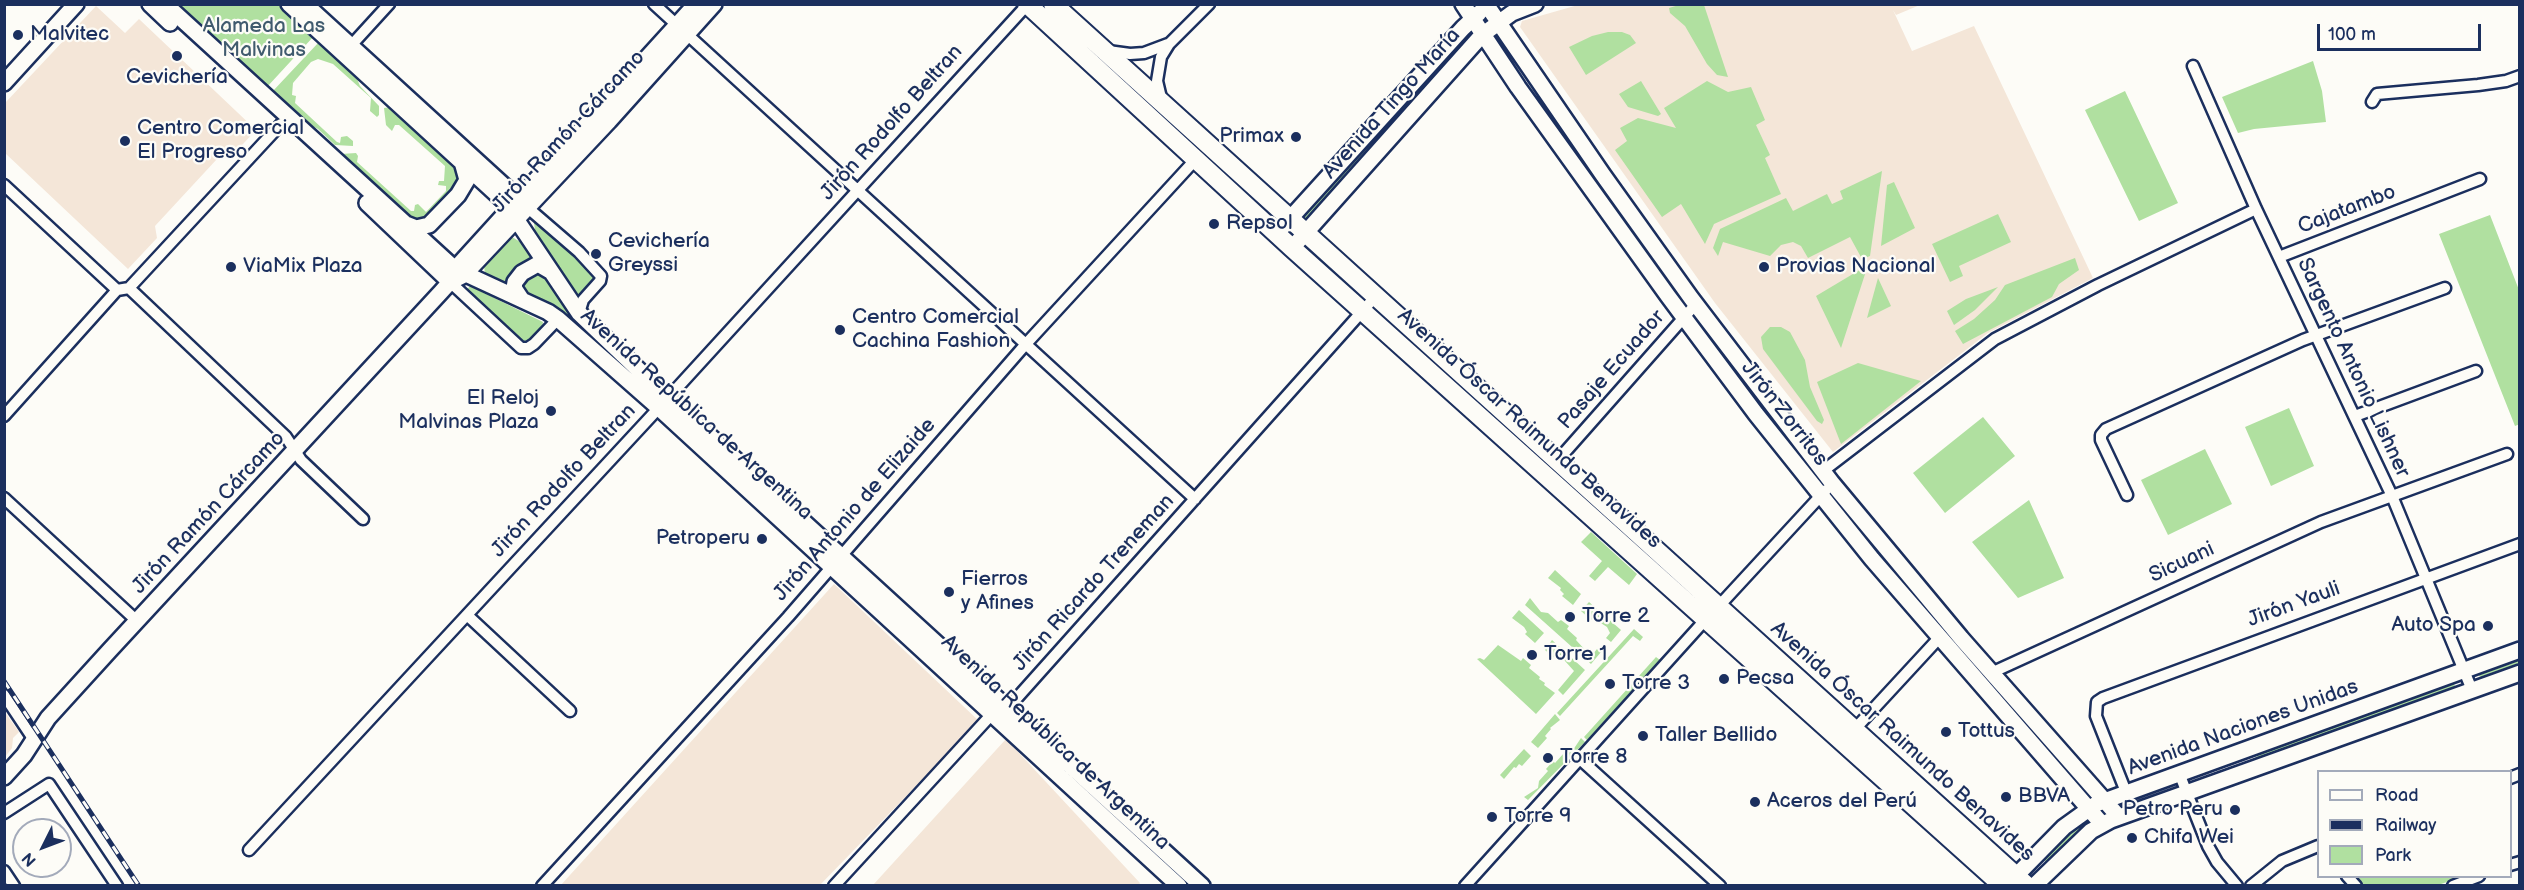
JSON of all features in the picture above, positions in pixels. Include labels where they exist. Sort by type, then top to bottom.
[{"type":"main road","points":[[4,83],[76,4]]},
{"type":"main road","name":"Avenida República de Argentina","points":[[150,4],[280,124],[457,275],[548,312],[664,403],[836,560],[1008,708],[1172,878]]},
{"type":"main road","name":"Avenida República de Argentina","points":[[165,4],[404,223],[457,275]]},
{"type":"main road","name":"Avenida República de Argentina","points":[[289,4],[347,50],[519,209],[552,273],[579,313],[664,403]]},
{"type":"main road","name":"Avenida República de Argentina","points":[[305,4],[347,50],[462,162],[519,209]]},
{"type":"main road","name":"Jirón Ramón Cárcamo","points":[[682,30],[696,4]]},
{"type":"main road","name":"Jirón Ramón Cárcamo","points":[[4,777],[34,740],[48,718],[137,621],[682,30],[714,4]]},
{"type":"main road","name":"Avenida Óscar Raimundo Benavides","points":[[1053,4],[1164,106],[1283,227]]},
{"type":"main road","name":"Jirón Zorritos","points":[[1463,4],[1482,35],[1684,318],[1821,495],[1939,638],[2102,824]]},
{"type":"main road","name":"Avenida Tingo María","points":[[1299,241],[1482,35],[1512,13],[1535,4]]},
{"type":"main road","name":"Avenida Óscar Raimundo Benavides","points":[[1027,5],[1196,159],[1299,241],[2013,883]]},
{"type":"main road","name":"Jirón Zorritos","points":[[1488,5],[1497,22],[1695,304],[1828,477],[1991,673],[2119,817]]},
{"type":"main road","name":"Avenida Tingo María","points":[[1283,227],[1472,19],[1488,5]]},
{"type":"main road","points":[[404,223],[423,228],[434,221],[464,186],[467,175],[462,162]]},
{"type":"main road","points":[[522,300],[516,293],[515,282],[528,268],[538,264],[552,273]]},
{"type":"main road","name":"Avenida Óscar Raimundo Benavides","points":[[1369,304],[1558,460],[1712,613],[1854,730],[2013,883]]},
{"type":"main road","name":"Avenida República de Argentina","points":[[836,560],[992,714],[1172,878],[1202,885]]},
{"type":"main road","name":"Avenida Naciones Unidas","points":[[2013,883],[2064,826],[2088,808],[2104,800],[2520,650]]},
{"type":"main road","name":"Avenida Naciones Unidas","points":[[2034,885],[2076,844],[2102,824],[2520,673]]},
{"type":"street","points":[[347,50],[389,4]]},
{"type":"street","points":[[654,4],[1196,499]]},
{"type":"street","points":[[1164,106],[1158,92],[1157,70],[1168,44],[1209,4]]},
{"type":"street","name":"Jirón Rodolfo Beltran","points":[[249,850],[664,403],[1027,5]]},
{"type":"street","points":[[1103,50],[1130,54],[1144,53],[1168,44]]},
{"type":"street","name":"Sargento Antonio Lishner","points":[[2193,66],[2256,209],[2392,496],[2472,690]]},
{"type":"street","points":[[2372,102],[2377,94],[2478,85],[2506,81],[2520,76]]},
{"type":"street","points":[[4,416],[117,290],[129,288],[280,124]]},
{"type":"street","name":"Jirón Antonio de Elizaide","points":[[542,885],[766,642],[1025,345],[1196,159]]},
{"type":"street","name":"Cajatambo","points":[[2279,257],[2480,179]]},
{"type":"street","points":[[4,185],[117,290]]},
{"type":"street","points":[[519,209],[599,271],[600,281],[583,300],[579,313]]},
{"type":"street","points":[[1465,885],[1821,495],[1828,477],[1995,339],[2098,285],[2256,209]]},
{"type":"street","points":[[457,275],[521,348],[528,348],[534,344],[558,319]]},
{"type":"street","points":[[129,288],[286,438],[301,460],[363,519]]},
{"type":"street","points":[[2127,495],[2101,440],[2101,435],[2106,429],[2229,372],[2317,335],[2445,288]]},
{"type":"street","name":"Jirón Ricardo Treneman","points":[[834,885],[992,714],[1008,708],[1369,304]]},
{"type":"street","name":"Pasaje Ecuador","points":[[1558,460],[1695,304]]},
{"type":"street","points":[[2355,416],[2476,371]]},
{"type":"street","name":"Sicuani","points":[[1991,673],[2280,540],[2506,454]]},
{"type":"street","points":[[4,498],[137,621]]},
{"type":"street","name":"Jirón Yauli","points":[[2126,792],[2096,716],[2097,702],[2110,694],[2520,544]]},
{"type":"street","points":[[467,615],[570,711]]},
{"type":"street","points":[[1854,730],[1939,638]]},
{"type":"street","points":[[4,695],[34,740]]},
{"type":"street","points":[[1580,759],[1720,885]]},
{"type":"street","points":[[2179,773],[2208,846],[2217,862],[2236,885]]},
{"type":"street","points":[[4,813],[49,784],[117,885]]},
{"type":"street","points":[[2251,885],[2282,861],[2317,847]]},
{"type":"street","points":[[4,871],[14,885]]},
{"type":"street","points":[[2453,885],[2473,878]]},
{"type":"shaded area","points":[[1578,5],[1920,5],[1896,15],[1893,10],[1912,51],[1974,26],[2093,278],[1988,333],[1833,452],[1715,303],[1520,27],[1522,21]]},
{"type":"shaded area","name":"Centro Comercial El Progreso","points":[[96,6],[125,33],[139,19],[256,130],[230,158],[217,159],[155,226],[157,238],[128,269],[5,153],[5,103]]},
{"type":"shaded area","points":[[834,584],[979,721],[820,885],[560,886]]},
{"type":"shaded area","points":[[4,711],[19,732],[13,738],[12,748],[5,757]]},
{"type":"shaded area","points":[[1006,739],[1140,883],[1138,886],[873,885]]},
{"type":"green space","name":"Alameda Las Malvinas","points":[[176,5],[279,5],[314,36],[267,87]]},
{"type":"green space","points":[[1679,5],[1704,5],[1728,77],[1717,75],[1707,64],[1685,26],[1670,13],[1669,8]]},
{"type":"green space","points":[[1608,32],[1622,32],[1630,35],[1636,43],[1586,75],[1569,47],[1592,36]]},
{"type":"green space","points":[[1462,38],[1468,44],[1306,223],[1301,219]]},
{"type":"green space","points":[[319,42],[355,74],[360,86],[379,106],[379,115],[377,117],[370,111],[371,98],[333,64],[318,59],[311,62],[293,83],[292,95],[296,96],[295,103],[337,142],[340,143],[341,137],[347,136],[353,141],[353,146],[335,145],[318,129],[303,121],[272,92]]},
{"type":"green space","points":[[2313,61],[2322,91],[2326,122],[2254,129],[2238,133],[2222,97]]},
{"type":"green space","points":[[1641,81],[1661,114],[1658,116],[1628,107],[1619,94]]},
{"type":"green space","points":[[1707,81],[1728,92],[1751,87],[1765,120],[1756,125],[1770,155],[1765,158],[1781,194],[1714,224],[1705,244],[1681,204],[1662,217],[1615,150],[1627,141],[1620,128],[1638,118],[1676,128],[1664,108]]},
{"type":"green space","points":[[2125,91],[2178,203],[2139,221],[2085,110]]},
{"type":"green space","points":[[391,107],[455,166],[459,173],[456,184],[426,216],[418,220],[409,219],[341,154],[356,153],[357,162],[411,211],[414,211],[415,205],[418,204],[426,212],[446,191],[446,186],[438,185],[439,181],[444,181],[445,166],[399,125],[395,125],[392,131],[386,125],[384,108]]},
{"type":"green space","points":[[1882,171],[1870,256],[1862,259],[1850,237],[1808,258],[1801,246],[1793,242],[1781,245],[1770,256],[1723,242],[1718,256],[1713,248],[1720,229],[1786,198],[1793,211],[1827,194],[1832,204],[1843,199],[1840,191]]},
{"type":"green space","points":[[1894,182],[1915,228],[1881,246],[1887,185]]},
{"type":"green space","points":[[1998,214],[2011,242],[1959,266],[1963,276],[1950,282],[1932,244]]},
{"type":"green space","points":[[2490,215],[2519,290],[2520,424],[2515,426],[2439,234]]},
{"type":"green space","points":[[534,223],[552,232],[599,277],[580,298],[535,230]]},
{"type":"green space","points":[[512,237],[522,243],[572,319],[485,274],[484,266]]},
{"type":"green space","points":[[2075,258],[2079,270],[2059,284],[2052,297],[1963,344],[1955,331],[1974,319],[1995,300],[2005,285]]},
{"type":"green space","points":[[1868,265],[1841,348],[1816,296]]},
{"type":"green space","points":[[1878,278],[1891,306],[1867,318]]},
{"type":"green space","points":[[470,286],[543,322],[542,328],[529,342],[523,343],[465,292]]},
{"type":"green space","points":[[1998,287],[1975,310],[1954,325],[1947,311],[1966,299]]},
{"type":"green space","points":[[1770,327],[1781,327],[1790,332],[1805,360],[1810,387],[1824,420],[1822,424],[1817,421],[1763,349],[1761,337]]},
{"type":"green space","points":[[1858,363],[1921,381],[1841,444],[1817,382]]},
{"type":"green space","points":[[2289,408],[2314,466],[2271,486],[2245,427]]},
{"type":"green space","points":[[1983,417],[2015,456],[1945,513],[1913,473]]},
{"type":"green space","points":[[2205,449],[2232,504],[2168,535],[2141,480]]},
{"type":"green space","points":[[2029,500],[2064,578],[2018,598],[1972,542]]},
{"type":"green space","points":[[1591,532],[1637,574],[1629,585],[1608,567],[1595,581],[1589,576],[1602,561],[1581,542]]},
{"type":"green space","points":[[1555,570],[1581,594],[1573,605],[1562,596],[1564,594],[1561,588],[1548,578]]},
{"type":"green space","points":[[1530,598],[1541,612],[1548,613],[1558,622],[1561,620],[1569,626],[1567,629],[1587,652],[1593,654],[1597,649],[1601,652],[1591,664],[1525,605]]},
{"type":"green space","points":[[1589,602],[1621,630],[1611,642],[1606,638],[1610,633],[1607,627],[1593,618],[1591,620],[1581,611]]},
{"type":"green space","points":[[1519,610],[1544,633],[1535,643],[1525,634],[1527,632],[1524,627],[1512,618]]},
{"type":"green space","points":[[1634,629],[1643,637],[1640,641],[1633,636],[1560,716],[1557,713]]},
{"type":"green space","points":[[1552,640],[1585,670],[1563,695],[1558,690],[1574,671],[1565,661],[1553,657],[1545,650]]},
{"type":"green space","points":[[1498,645],[1521,661],[1523,658],[1531,665],[1529,668],[1545,683],[1544,685],[1555,693],[1536,714],[1477,659],[1484,660]]},
{"type":"green space","points":[[2519,656],[2519,665],[2483,678],[2479,676],[2479,670]]},
{"type":"green space","points":[[1656,657],[1660,660],[1587,740],[1584,737]]},
{"type":"green space","points":[[2453,682],[2455,686],[2452,689],[2208,775],[2253,759],[2273,746]]},
{"type":"green space","points":[[1555,714],[1560,720],[1550,728],[1545,736],[1547,738],[1538,748],[1531,742]]},
{"type":"green space","points":[[1581,738],[1585,742],[1528,800],[1524,797],[1538,788],[1539,781],[1553,761],[1555,763],[1571,748],[1573,750]]},
{"type":"green space","points":[[1524,749],[1531,756],[1522,766],[1519,764],[1516,768],[1514,767],[1504,779],[1500,775]]},
{"type":"green space","points":[[2079,823],[2085,829],[2047,863],[2042,858]]},
{"type":"green space","points":[[2352,878],[2456,879],[2438,885],[2362,886]]},
{"type":"railway","points":[[4,681],[139,886]]},
{"type":"place","name":"Malvitec","points":[[18,35]]},
{"type":"place","name":"Cevichería","points":[[177,56]]},
{"type":"place","name":"Primax","points":[[1296,137]]},
{"type":"place","name":"Centro Comercial El Progreso","points":[[125,141]]},
{"type":"place","name":"Repsol","points":[[1214,224]]},
{"type":"place","name":"Cevichería Greyssi","points":[[596,254]]},
{"type":"place","name":"ViaMix Plaza","points":[[231,267]]},
{"type":"place","name":"Provias Nacional","points":[[1764,267]]},
{"type":"place","name":"Centro Comercial Cachina Fashion","points":[[840,330]]},
{"type":"place","name":"El Reloj Malvinas Plaza","points":[[551,411]]},
{"type":"place","name":"Petroperu","points":[[762,539]]},
{"type":"place","name":"Fierros y Afines","points":[[949,592]]},
{"type":"place","name":"Torre 2","points":[[1570,617]]},
{"type":"place","name":"Auto Spa","points":[[2488,626]]},
{"type":"place","name":"Torre 1","points":[[1532,655]]},
{"type":"place","name":"Pecsa","points":[[1724,679]]},
{"type":"place","name":"Torre 3","points":[[1610,684]]},
{"type":"place","name":"Tottus","points":[[1946,732]]},
{"type":"place","name":"Taller Bellido","points":[[1643,736]]},
{"type":"place","name":"Torre 8","points":[[1548,758]]},
{"type":"place","name":"BBVA","points":[[2006,797]]},
{"type":"place","name":"Aceros del Perú","points":[[1755,802]]},
{"type":"place","name":"Petro Peru","points":[[2235,810]]},
{"type":"place","name":"Torre 9","points":[[1492,817]]},
{"type":"place","name":"Chifa Wei","points":[[2132,838]]}]
